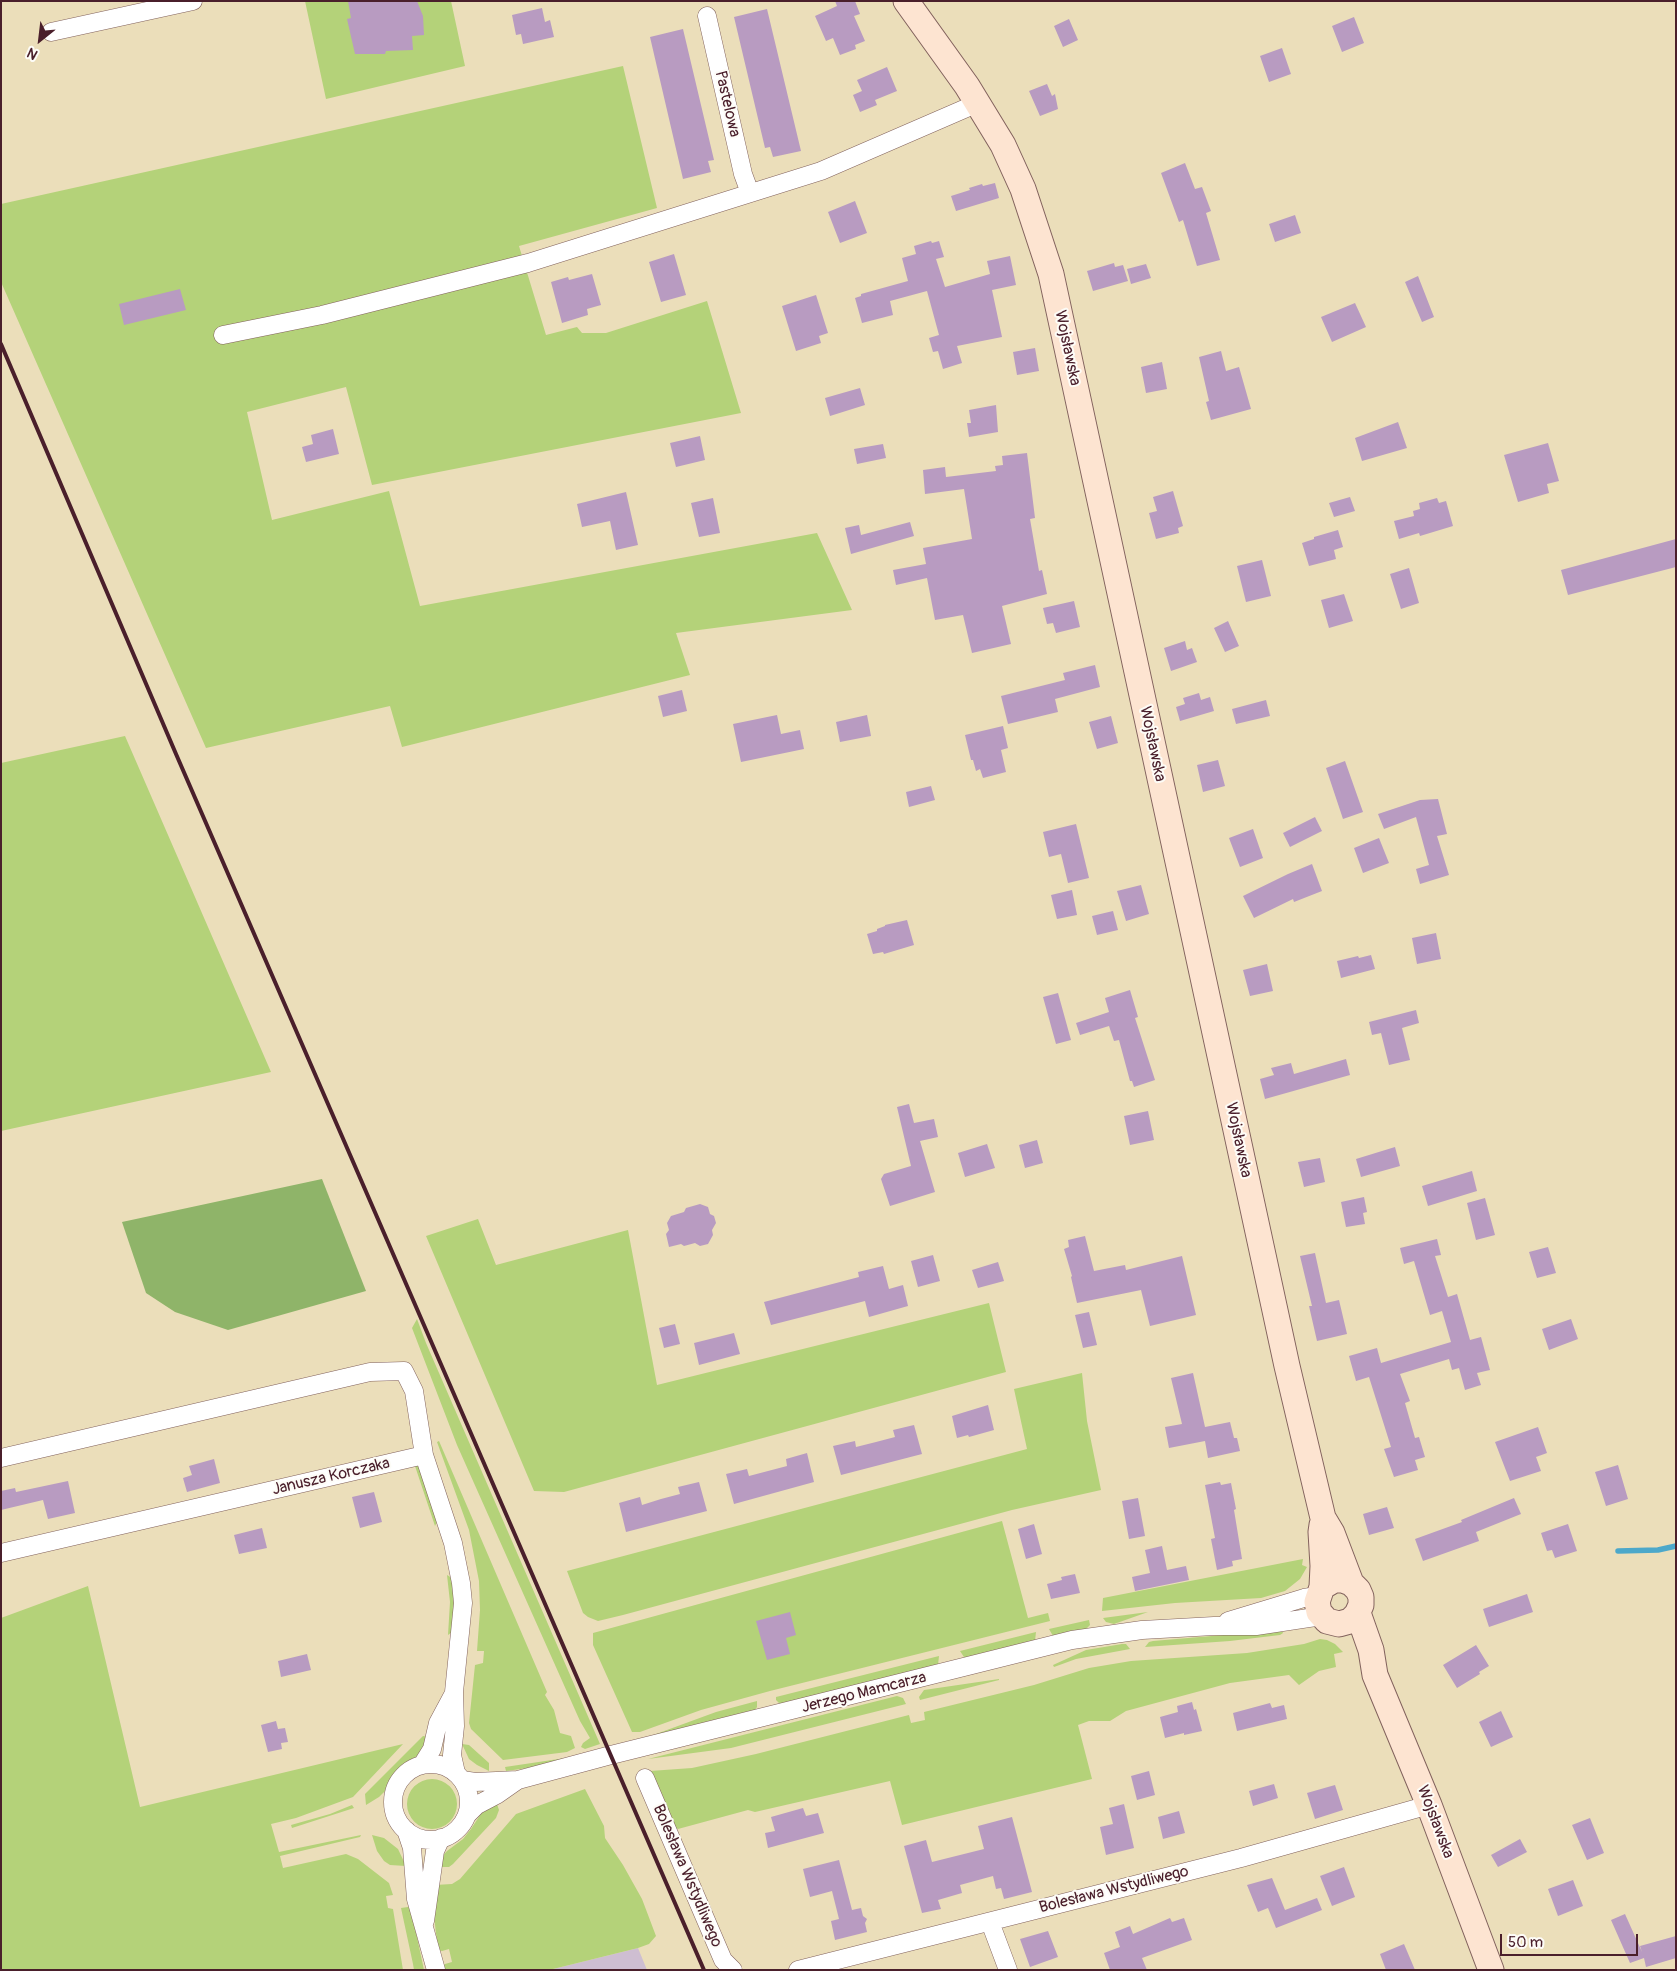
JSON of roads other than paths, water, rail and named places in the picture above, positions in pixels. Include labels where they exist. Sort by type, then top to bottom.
[{"type":"street","points":[[52,32],[193,1]]},
{"type":"street","name":"Wojsławska","points":[[906,1],[978,103],[1003,145],[1023,189],[1050,274],[1285,1357],[1323,1518],[1332,1533],[1351,1583],[1343,1580],[1334,1580],[1332,1607]]},
{"type":"street","name":"Pastelowa","points":[[707,16],[743,174],[750,193]]},
{"type":"street","points":[[223,336],[322,315],[528,264],[821,171],[978,103]]},
{"type":"street","points":[[1,1458],[370,1372],[404,1371],[414,1392],[424,1455],[453,1543],[461,1583],[462,1613],[454,1692],[455,1726],[452,1754],[459,1777],[469,1797],[467,1814],[456,1830],[441,1838],[423,1838],[406,1830]]},
{"type":"street","name":"Janusza Korczaka","points":[[1,1553],[424,1455]]},
{"type":"street","name":"Wojsławska","points":[[1323,1518],[1320,1532],[1323,1566],[1332,1607],[1359,1658],[1375,1675],[1429,1805],[1491,1970]]},
{"type":"street","name":"Jerzego Mamcarza","points":[[459,1777],[476,1782],[518,1780],[1072,1640],[1142,1630],[1214,1626],[1291,1602],[1332,1607]]},
{"type":"street","points":[[436,1970],[416,1900],[412,1848],[406,1830],[396,1815],[394,1798],[400,1780],[406,1774],[422,1765],[432,1749],[438,1723],[454,1692]]},
{"type":"street","points":[[422,1765],[440,1765],[459,1777]]},
{"type":"street","name":"Bolesława Wstydliwego","points":[[645,1778],[723,1960],[733,1970]]},
{"type":"street","name":"Jerzego Mamcarza","points":[[467,1814],[477,1805],[518,1780]]},
{"type":"street","name":"Bolesława Wstydliwego","points":[[798,1970],[1241,1858],[1429,1805]]},
{"type":"street","points":[[424,1929],[435,1851],[441,1838]]},
{"type":"street","points":[[990,1922],[1008,1970]]},
{"type":"waterway","points":[[1618,1551],[1658,1550],[1676,1546]]},
{"type":"railway","points":[[1,344],[176,754],[704,1970]]}]
